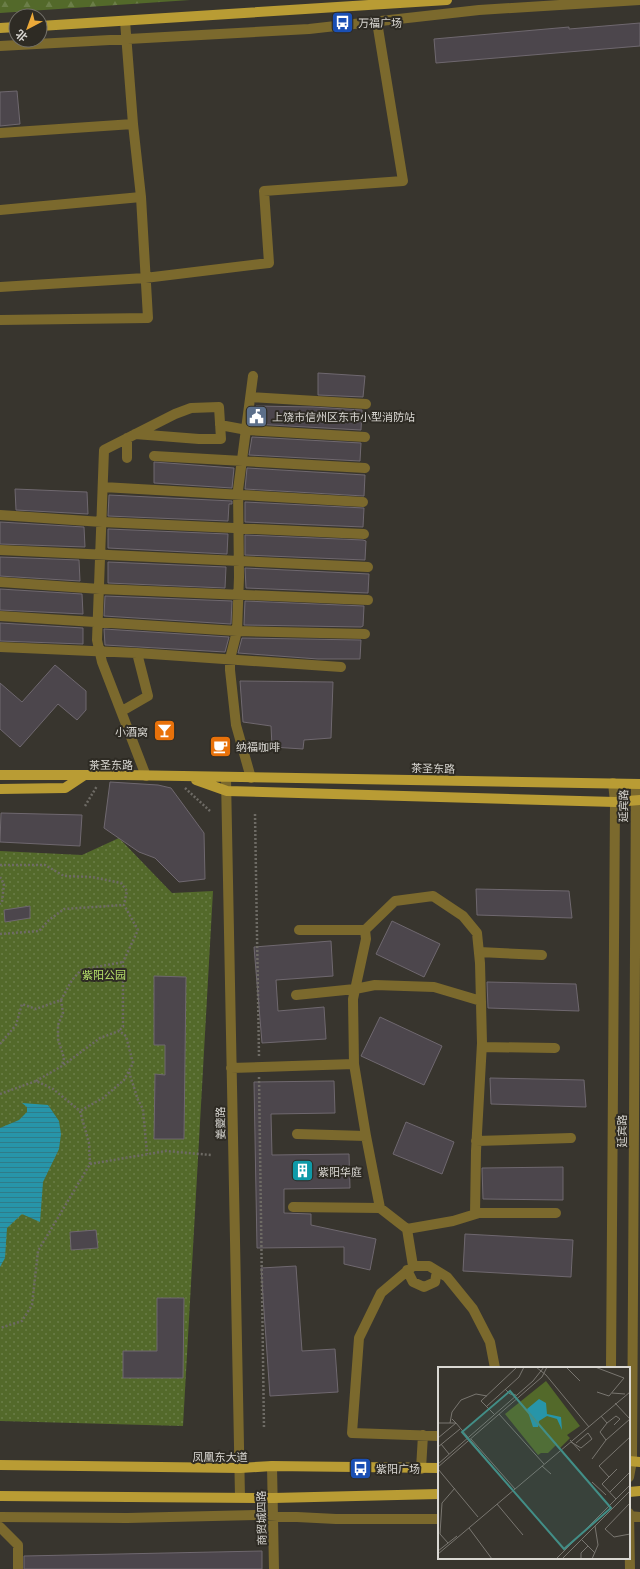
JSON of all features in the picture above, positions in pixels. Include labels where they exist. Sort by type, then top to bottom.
[{"type":"main road","points":[[48,26],[447,0]]},
{"type":"main road","name":"茶圣东路","points":[[0,775],[174,776],[638,784]]},
{"type":"main road","name":"茶圣东路","points":[[0,789],[65,788],[83,776]]},
{"type":"main road","points":[[188,777],[227,791],[615,802],[638,800]]},
{"type":"main road","name":"凤凰东大道","points":[[0,1465],[240,1468],[272,1466],[438,1468]]},
{"type":"main road","points":[[630,1492],[640,1491]]},
{"type":"main road","points":[[0,1496],[273,1498],[438,1494]]},
{"type":"street","points":[[0,46],[309,29],[479,10],[640,0]]},
{"type":"street","points":[[0,320],[148,318],[140,197],[125,21]]},
{"type":"street","points":[[0,287],[145,278],[269,263],[264,191],[403,182],[377,22]]},
{"type":"street","points":[[0,133],[133,124]]},
{"type":"street","points":[[0,210],[140,197]]},
{"type":"street","points":[[251,778],[236,725],[230,659],[237,631],[239,562],[238,496],[253,376]]},
{"type":"street","points":[[251,397],[366,404]]},
{"type":"street","points":[[131,436],[221,439],[219,407],[191,408],[175,414],[131,436],[104,450],[97,640],[102,662],[146,776]]},
{"type":"street","points":[[220,425],[247,430],[365,437]]},
{"type":"street","points":[[127,458],[131,436]]},
{"type":"street","points":[[154,456],[365,468]]},
{"type":"street","points":[[103,487],[238,496],[363,502]]},
{"type":"street","points":[[0,515],[102,522],[364,534]]},
{"type":"street","points":[[0,550],[101,556],[368,567]]},
{"type":"street","points":[[0,582],[368,600]]},
{"type":"street","points":[[0,616],[237,631],[365,634]]},
{"type":"street","points":[[0,647],[137,653],[341,667]]},
{"type":"street","points":[[122,711],[148,696],[137,653]]},
{"type":"street","name":"姜夔路","points":[[226,778],[240,1497]]},
{"type":"street","name":"延宾路","points":[[610,1367],[615,802],[613,783]]},
{"type":"street","name":"延宾路","points":[[630,1474],[634,1462],[638,784]]},
{"type":"street","points":[[299,930],[364,930],[395,901],[433,896],[463,916],[477,933],[482,1047],[476,1141],[476,1214]]},
{"type":"street","points":[[364,930],[366,940],[353,999],[354,1064],[380,1208]]},
{"type":"street","points":[[479,952],[542,955]]},
{"type":"street","points":[[296,995],[355,990],[374,985],[434,987],[481,1001]]},
{"type":"street","points":[[482,1047],[555,1048]]},
{"type":"street","points":[[231,1068],[354,1064]]},
{"type":"street","points":[[297,1134],[366,1136]]},
{"type":"street","points":[[476,1141],[571,1138]]},
{"type":"street","points":[[293,1207],[380,1208],[407,1229],[410,1268],[413,1282],[424,1287],[435,1282],[437,1271]]},
{"type":"street","points":[[407,1229],[453,1221],[476,1214],[556,1213]]},
{"type":"street","points":[[438,1436],[352,1433],[359,1338],[381,1292],[410,1268],[429,1266],[447,1277],[472,1309],[490,1342],[495,1367]]},
{"type":"street","points":[[421,1469],[423,1435]]},
{"type":"street","name":"商贸城四路","points":[[272,1466],[274,1569]]},
{"type":"street","points":[[0,1517],[127,1518],[258,1515],[336,1519],[438,1519]]},
{"type":"street","points":[[630,1515],[640,1517]]},
{"type":"street","points":[[0,1527],[18,1545],[18,1569]]},
{"type":"street","points":[[630,1559],[630,1569]]},
{"type":"path","points":[[85,806],[103,776]]},
{"type":"path","points":[[174,776],[210,811]]},
{"type":"path","points":[[256,814],[264,1429]]},
{"type":"path","points":[[0,865],[45,865],[64,876],[92,877],[120,883],[128,891],[124,905],[138,930],[123,962],[123,1027],[119,1031],[100,1038],[62,1066],[36,1081],[0,1094]]},
{"type":"path","points":[[0,877],[4,884],[2,902],[0,904]]},
{"type":"path","points":[[0,934],[39,931],[64,909],[124,905]]},
{"type":"path","points":[[62,1066],[64,1058],[58,1039],[58,1025],[63,1013],[61,1000],[72,980],[81,970],[123,962]]},
{"type":"path","points":[[0,1044],[16,1025],[22,1004],[36,1008],[61,1000]]},
{"type":"path","points":[[80,1111],[103,1098],[124,1080],[133,1063],[126,1036],[119,1031]]},
{"type":"path","points":[[129,1071],[138,1100],[143,1109],[147,1154]]},
{"type":"path","points":[[0,1328],[22,1321],[32,1305],[38,1251],[90,1164],[89,1143],[80,1111],[53,1089],[36,1081]]},
{"type":"path","points":[[90,1164],[166,1151],[211,1155]]},
{"type":"green space","points":[[0,0],[190,0],[48,10],[48,8],[8,8],[8,12],[0,13]]},
{"type":"green space","name":"紫阳公园","points":[[119,838],[172,893],[213,891],[183,1426],[0,1421],[0,851],[82,855]]},
{"type":"water","points":[[22,1103],[48,1105],[59,1121],[61,1134],[59,1149],[43,1182],[40,1222],[22,1214],[7,1228],[5,1258],[0,1267],[0,1128],[19,1120],[27,1112],[27,1107]]},
{"type":"building","points":[[640,23],[640,46],[436,63],[434,39],[569,27],[569,29]]},
{"type":"building","points":[[17,91],[20,124],[0,126],[0,92]]},
{"type":"building","points":[[318,373],[365,376],[363,397],[318,395]]},
{"type":"building","points":[[256,406],[362,410],[361,430],[253,424]]},
{"type":"building","points":[[252,437],[361,443],[360,461],[249,455]]},
{"type":"building","points":[[154,462],[234,468],[232,488],[154,483]]},
{"type":"building","points":[[247,468],[365,475],[364,496],[245,489]]},
{"type":"building","points":[[15,489],[87,492],[88,514],[16,510]]},
{"type":"building","points":[[109,495],[232,501],[232,504],[229,504],[228,521],[108,516]]},
{"type":"building","points":[[245,502],[364,508],[363,527],[245,522]]},
{"type":"building","points":[[0,522],[84,527],[85,547],[0,544]]},
{"type":"building","points":[[108,529],[228,534],[227,554],[108,548]]},
{"type":"building","points":[[245,535],[363,540],[366,541],[365,560],[245,555]]},
{"type":"building","points":[[0,557],[79,560],[80,581],[0,576]]},
{"type":"building","points":[[108,562],[226,567],[225,588],[108,583]]},
{"type":"building","points":[[245,568],[369,574],[368,593],[246,588]]},
{"type":"building","points":[[0,589],[82,594],[83,614],[0,610]]},
{"type":"building","points":[[105,596],[232,601],[231,624],[104,616]]},
{"type":"building","points":[[245,601],[364,606],[363,626],[244,625]]},
{"type":"building","points":[[0,623],[83,628],[83,644],[0,641]]},
{"type":"building","points":[[104,629],[229,637],[225,652],[105,645]]},
{"type":"building","points":[[242,638],[361,640],[360,659],[318,659],[238,653]]},
{"type":"building","points":[[55,665],[86,691],[86,710],[77,720],[58,704],[20,747],[0,729],[0,683],[22,702]]},
{"type":"building","points":[[240,681],[333,682],[331,738],[304,740],[303,749],[272,747],[271,726],[243,722]]},
{"type":"building","points":[[110,782],[158,785],[171,788],[204,833],[205,879],[179,882],[155,858],[139,852],[104,828]]},
{"type":"building","points":[[1,813],[82,815],[80,846],[0,842]]},
{"type":"building","points":[[476,889],[569,891],[572,918],[477,915]]},
{"type":"building","points":[[30,906],[30,918],[5,922],[4,910]]},
{"type":"building","points":[[392,921],[440,944],[424,977],[376,954]]},
{"type":"building","points":[[331,941],[333,976],[276,980],[278,1011],[324,1007],[326,1039],[262,1043],[254,947]]},
{"type":"building","points":[[154,976],[186,977],[184,1139],[154,1139],[155,1074],[165,1075],[165,1045],[154,1045]]},
{"type":"building","points":[[487,982],[576,984],[579,1011],[488,1008]]},
{"type":"building","points":[[380,1017],[442,1046],[424,1085],[361,1056]]},
{"type":"building","points":[[490,1078],[584,1080],[586,1107],[491,1104]]},
{"type":"building","name":"紫阳华庭","points":[[334,1081],[335,1113],[271,1114],[272,1155],[349,1154],[350,1188],[284,1189],[284,1213],[311,1214],[311,1225],[376,1239],[370,1270],[344,1264],[344,1247],[257,1248],[254,1082]]},
{"type":"building","name":"紫阳华庭","points":[[406,1122],[454,1142],[442,1174],[393,1154]]},
{"type":"building","points":[[563,1167],[563,1200],[483,1199],[482,1168]]},
{"type":"building","points":[[96,1230],[98,1248],[71,1250],[70,1232]]},
{"type":"building","points":[[465,1234],[573,1240],[571,1277],[463,1271]]},
{"type":"building","points":[[296,1266],[302,1351],[335,1349],[338,1392],[270,1396],[261,1268]]},
{"type":"building","points":[[157,1298],[184,1298],[183,1378],[123,1378],[123,1351],[157,1351]]},
{"type":"building","points":[[262,1551],[262,1569],[24,1569],[24,1556]]},
{"type":"place","name":"万福广场","points":[[342,22]]},
{"type":"place","name":"上饶市信州区东市小型消防站","points":[[257,416]]},
{"type":"place","name":"小酒窝","points":[[164,731]]},
{"type":"place","name":"纳福咖啡","points":[[221,746]]},
{"type":"place","name":"紫阳华庭","points":[[303,1171]]},
{"type":"place","name":"紫阳广场","points":[[360,1468]]}]
